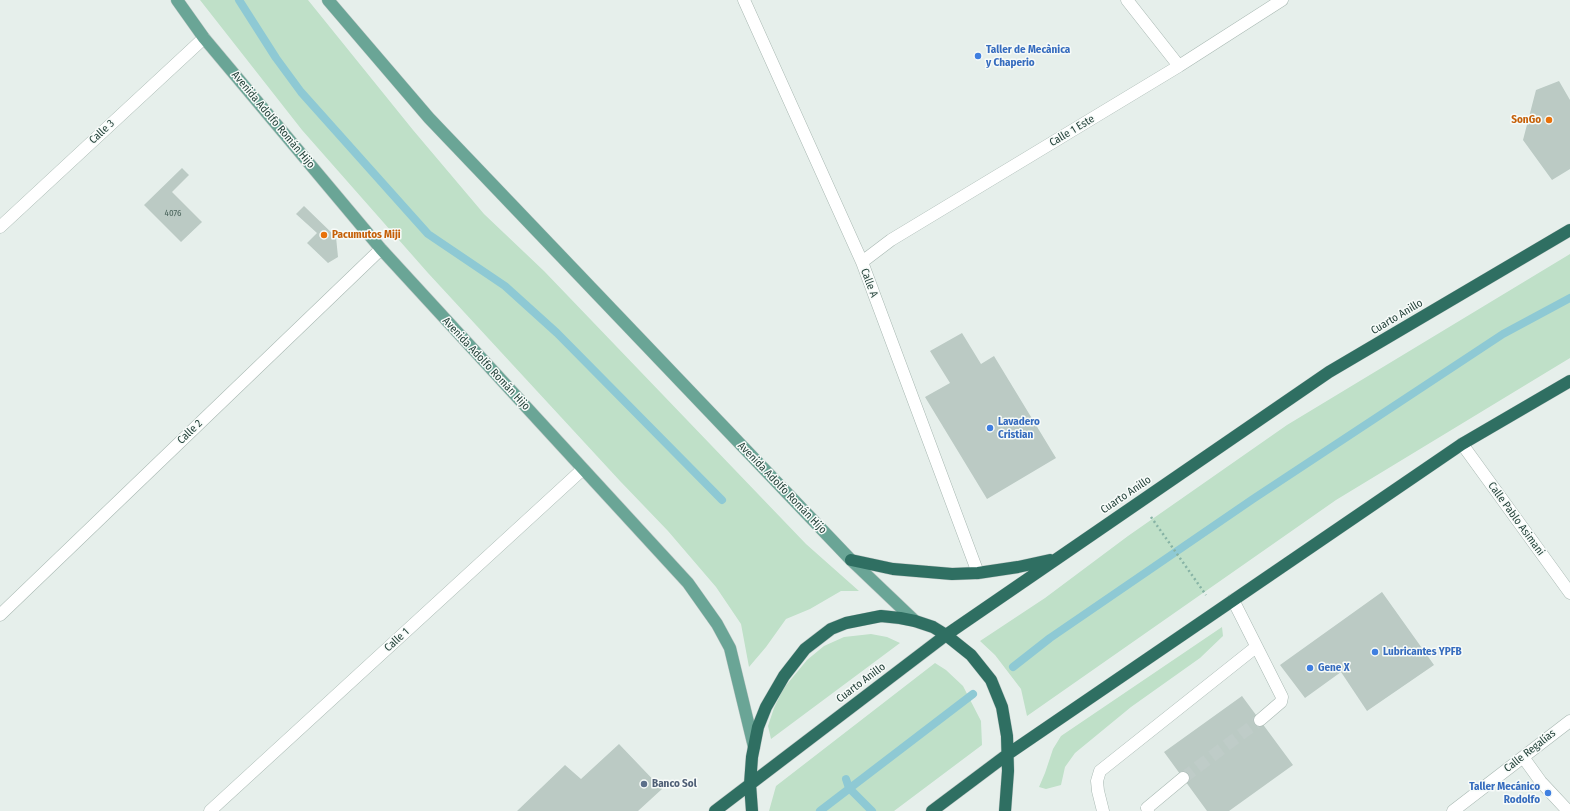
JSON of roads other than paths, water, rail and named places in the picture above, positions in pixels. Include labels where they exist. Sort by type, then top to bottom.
[{"type":"highway","name":"Cuarto Anillo","points":[[715,811],[946,635],[1329,372],[1570,230]]},
{"type":"highway","points":[[932,811],[1008,754],[1462,444],[1570,381]]},
{"type":"highway","points":[[851,560],[893,569],[952,574],[978,573],[1018,567],[1057,558]]},
{"type":"highway","points":[[752,811],[750,784],[754,747],[758,727],[775,690],[793,663],[805,650],[831,629],[846,623],[881,616],[915,621],[946,635],[971,655],[991,680],[1002,707],[1007,736],[1008,788],[1005,811]]},
{"type":"main road","name":"Avenida Adolfo Román Hijo","points":[[177,0],[204,38],[380,250],[688,583],[717,624],[730,648],[754,747]]},
{"type":"main road","name":"Avenida Adolfo Román Hijo","points":[[328,0],[429,118],[851,560],[915,621]]},
{"type":"street","name":"Calle A","points":[[744,0],[862,262],[978,573]]},
{"type":"street","points":[[1126,0],[1179,66]]},
{"type":"street","name":"Calle 1 Este","points":[[862,262],[891,240],[1179,66],[1282,0]]},
{"type":"street","name":"Calle 3","points":[[0,227],[204,38]]},
{"type":"street","name":"Calle 2","points":[[0,615],[380,250]]},
{"type":"street","name":"Calle Pablo Asimani","points":[[1462,444],[1570,593]]},
{"type":"street","name":"Calle 1","points":[[210,811],[583,469]]},
{"type":"street","points":[[1232,600],[1282,697],[1281,702],[1260,720]]},
{"type":"street","points":[[1104,811],[1098,791],[1097,781],[1100,771],[1256,647]]},
{"type":"street","name":"Calle Regalías","points":[[1453,811],[1570,720]]},
{"type":"street","points":[[1523,756],[1541,782],[1568,811]]},
{"type":"street","points":[[1146,810],[1184,778]]},
{"type":"waterway","points":[[239,0],[276,58],[301,92],[428,234],[505,286],[557,333],[722,500]]},
{"type":"waterway","points":[[1013,667],[1050,638],[1253,499],[1503,334],[1570,298]]},
{"type":"waterway","points":[[820,811],[973,694]]},
{"type":"waterway","points":[[846,779],[849,788],[872,811]]},
{"type":"tunnel","points":[[1183,778],[1260,720]]},
{"type":"place","name":"Taller de Mecànica y Chaperio","points":[[978,56]]},
{"type":"place","name":"SonGo","points":[[1549,120]]},
{"type":"place","name":"Pacumutos Miji","points":[[324,235]]},
{"type":"place","name":"Lavadero Cristian","points":[[990,428]]},
{"type":"place","name":"Lubricantes YPFB","points":[[1375,652]]},
{"type":"place","name":"Gene X","points":[[1310,668]]},
{"type":"place","name":"Banco Sol","points":[[644,784]]},
{"type":"place","name":"Taller Mecánico Rodolfo","points":[[1548,793]]}]
